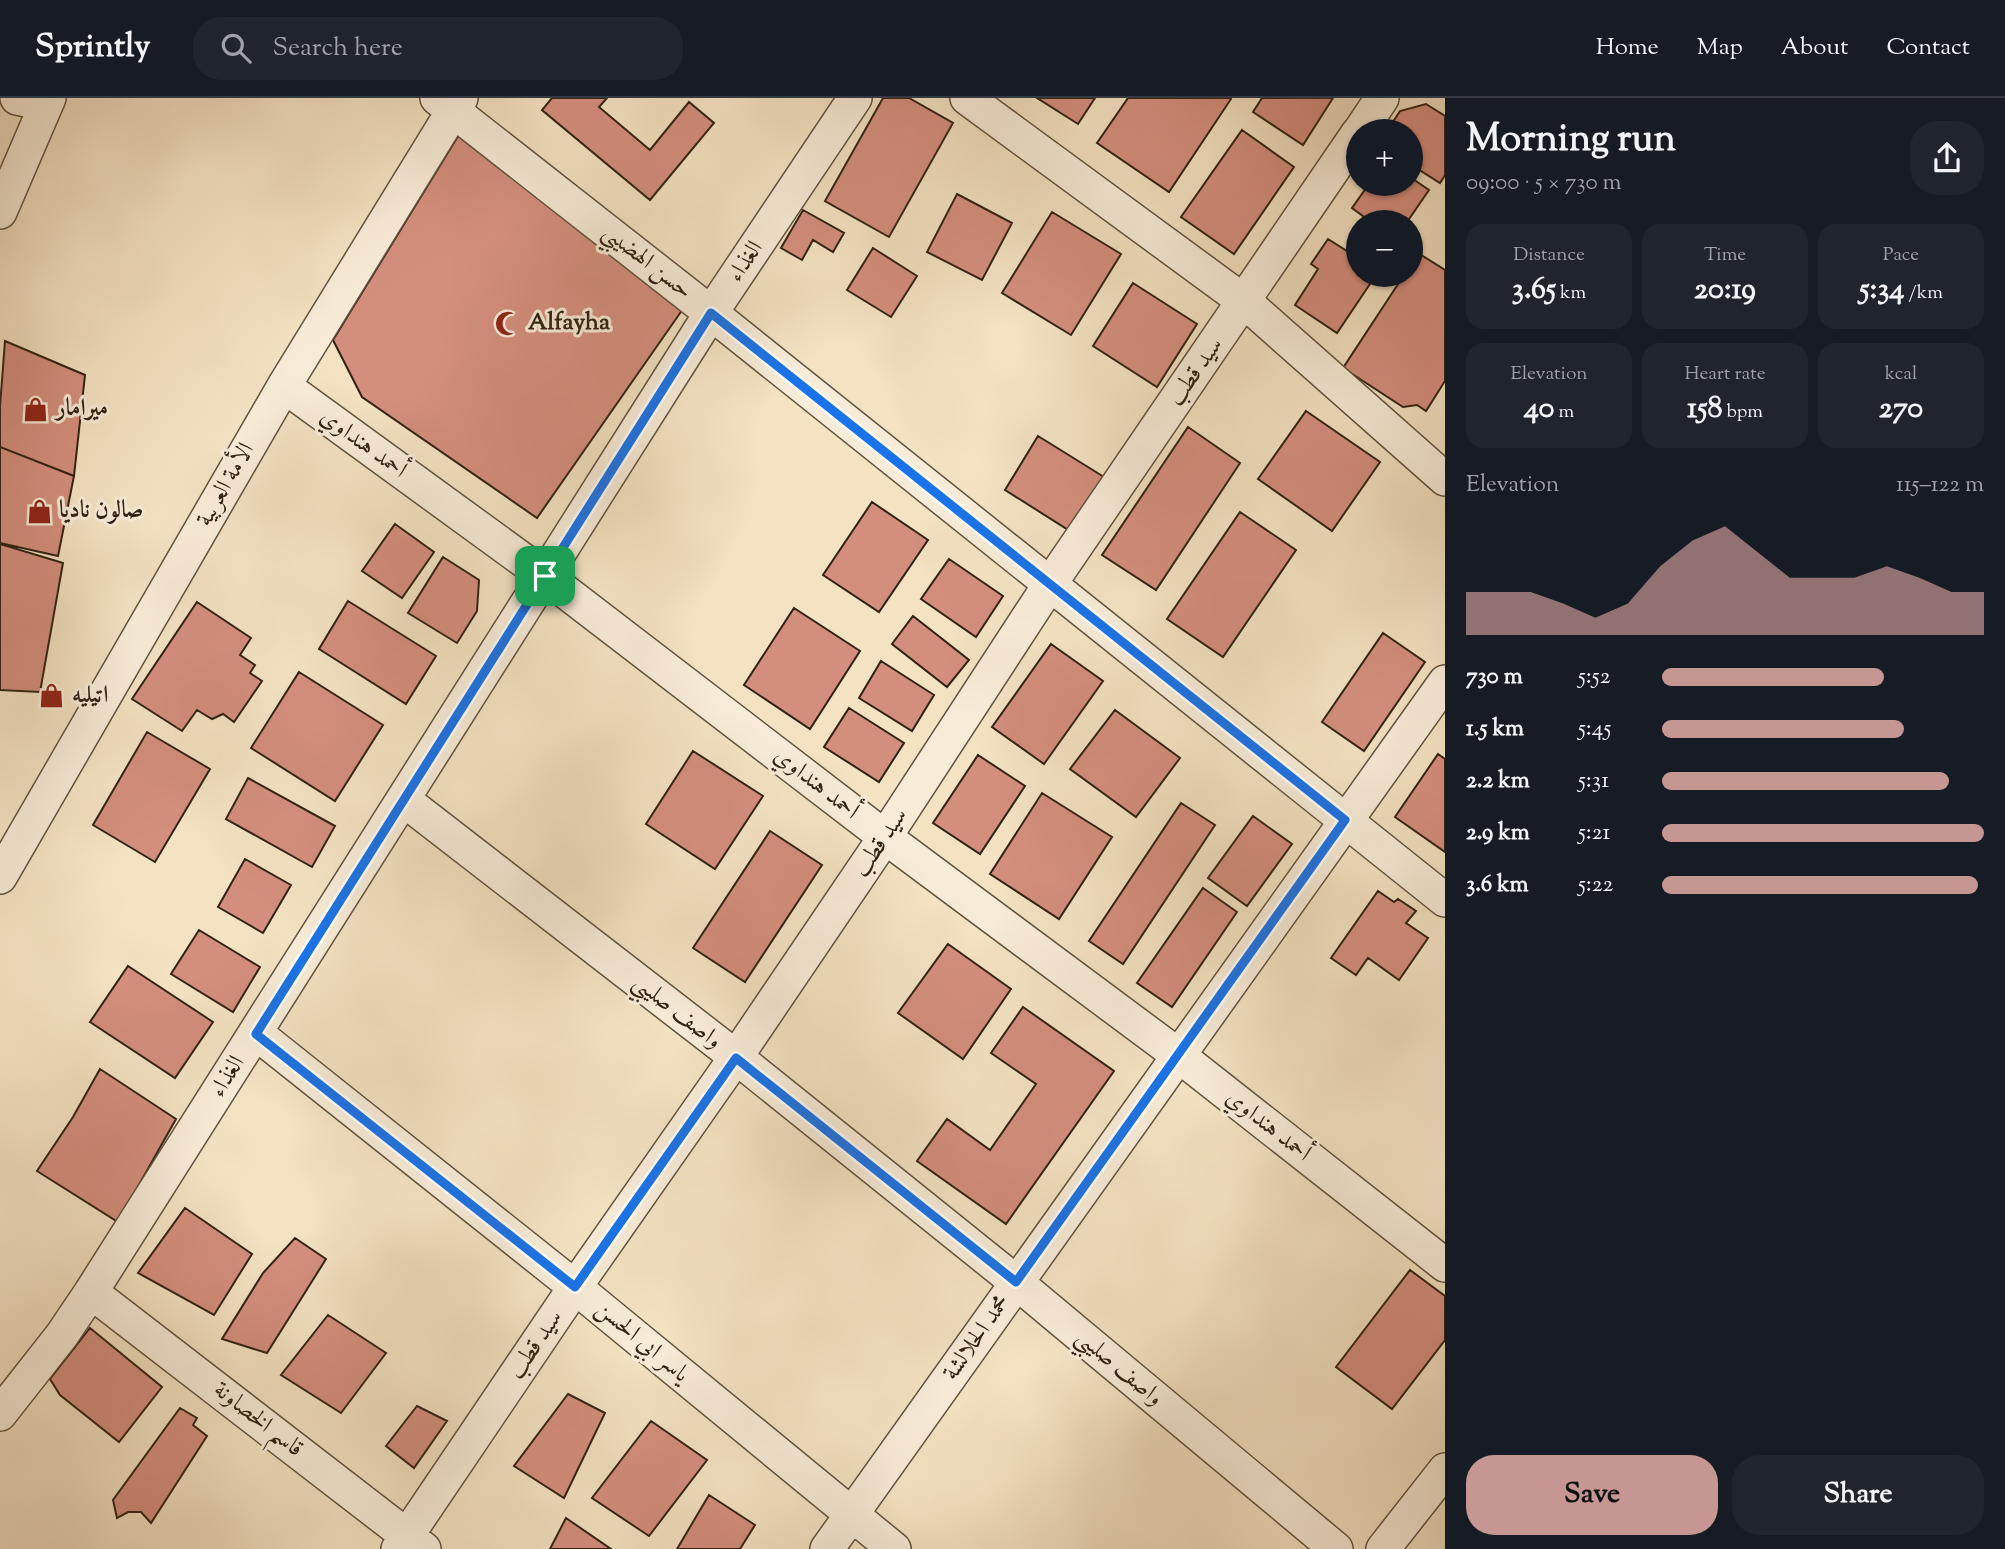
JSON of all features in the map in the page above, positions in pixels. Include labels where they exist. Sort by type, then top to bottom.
[{"type":"street","name":"الغذاء","points":[[0,1413],[62,1335],[91,1292],[711,313],[855,98]]},
{"type":"street","points":[[967,98],[1245,302],[1445,479]]},
{"type":"street","name":"سيد قطب","points":[[1368,119],[1382,98]]},
{"type":"street","points":[[0,212],[37,100]]},
{"type":"street","name":"حسن الهضيبي","points":[[451,102],[1445,900]]},
{"type":"street","name":"الأمة العربية","points":[[0,877],[451,102]]},
{"type":"street","name":"سيد قطب","points":[[410,1544],[575,1287],[736,1058],[886,837],[1050,584],[1346,151]]},
{"type":"street","name":"أحمد هنداوي","points":[[284,386],[545,576],[886,837],[1178,1055],[1445,1265]]},
{"type":"street","name":"محمد الحلالشة","points":[[827,1549],[1445,682]]},
{"type":"street","name":"واصف صليبي","points":[[404,800],[736,1058],[1016,1282],[1336,1549]]},
{"type":"street","name":"ياسر ابي الحسن","points":[[256,1034],[575,1287],[894,1549]]},
{"type":"street","name":"قاسم الخصاونة","points":[[91,1292],[410,1544]]},
{"type":"street","points":[[1383,1549],[1445,1470]]},
{"type":"building","points":[[552,98],[607,98],[599,107],[650,150],[689,102],[714,123],[650,200],[542,110]]},
{"type":"building","points":[[883,98],[909,98],[953,123],[889,237],[825,201]]},
{"type":"building","points":[[1037,98],[1095,98],[1078,124]]},
{"type":"building","points":[[1128,98],[1231,99],[1169,192],[1097,143]]},
{"type":"building","points":[[1262,98],[1333,98],[1303,145],[1253,112]]},
{"type":"building","points":[[1426,104],[1445,116],[1445,175],[1440,183],[1423,172],[1423,119],[1395,119],[1400,111]]},
{"type":"building","name":"Alfayha","points":[[463,128],[685,306],[537,518],[362,397],[333,340]]},
{"type":"building","points":[[1242,130],[1294,167],[1234,254],[1181,217]]},
{"type":"building","points":[[1423,186],[1429,190],[1415,210],[1352,208],[1360,196],[1423,196]]},
{"type":"building","points":[[957,194],[1012,223],[982,280],[927,252]]},
{"type":"building","points":[[803,210],[844,233],[833,252],[813,240],[802,260],[781,248]]},
{"type":"building","points":[[1052,212],[1121,254],[1071,335],[1002,293]]},
{"type":"building","points":[[1328,239],[1346,250],[1346,287],[1368,287],[1337,333],[1295,305],[1318,269],[1311,264]]},
{"type":"building","points":[[873,248],[917,276],[891,317],[847,290]]},
{"type":"building","points":[[1423,256],[1445,270],[1445,381],[1426,411],[1417,405],[1403,407],[1343,368],[1396,287],[1423,287]]},
{"type":"building","points":[[1133,283],[1197,324],[1157,387],[1093,346]]},
{"type":"building","points":[[5,341],[85,375],[74,476],[0,447]]},
{"type":"building","points":[[1306,411],[1380,462],[1332,531],[1258,479]]},
{"type":"building","points":[[1188,427],[1240,463],[1156,590],[1102,555]]},
{"type":"building","points":[[1038,436],[1104,477],[1070,531],[1005,490]]},
{"type":"building","points":[[0,447],[74,476],[58,556],[0,543]]},
{"type":"building","points":[[872,502],[928,540],[879,612],[823,575]]},
{"type":"building","points":[[1240,512],[1296,550],[1223,657],[1167,619]]},
{"type":"building","points":[[395,524],[434,552],[402,598],[362,571]]},
{"type":"building","points":[[0,544],[63,563],[40,692],[0,690]]},
{"type":"building","points":[[443,557],[479,580],[477,611],[457,643],[408,613]]},
{"type":"building","points":[[949,559],[1003,596],[976,637],[921,599]]},
{"type":"building","points":[[348,601],[436,656],[406,704],[319,649]]},
{"type":"building","points":[[197,602],[251,638],[240,655],[255,665],[250,673],[262,681],[234,722],[223,714],[212,719],[197,710],[182,731],[132,699]]},
{"type":"building","points":[[794,608],[860,651],[810,729],[744,685]]},
{"type":"building","points":[[913,616],[969,660],[947,687],[892,644]]},
{"type":"building","points":[[1383,633],[1425,662],[1364,751],[1322,722]]},
{"type":"building","points":[[1051,644],[1103,681],[1044,764],[992,727]]},
{"type":"building","points":[[881,661],[934,695],[912,731],[859,698]]},
{"type":"building","points":[[299,672],[383,725],[335,801],[251,748]]},
{"type":"building","points":[[849,708],[904,743],[879,782],[824,747]]},
{"type":"building","points":[[1115,710],[1180,758],[1136,817],[1070,769]]},
{"type":"building","points":[[147,732],[210,769],[155,862],[93,825]]},
{"type":"building","points":[[693,751],[763,796],[715,869],[646,824]]},
{"type":"building","points":[[1438,754],[1445,759],[1445,852],[1395,817]]},
{"type":"building","points":[[978,755],[1025,786],[980,854],[933,823]]},
{"type":"building","points":[[248,778],[335,826],[312,867],[226,819]]},
{"type":"building","points":[[1042,793],[1112,837],[1059,919],[990,874]]},
{"type":"building","points":[[1181,803],[1215,825],[1123,964],[1089,941]]},
{"type":"building","points":[[1253,816],[1292,844],[1247,906],[1208,878]]},
{"type":"building","points":[[770,831],[822,865],[745,982],[693,948]]},
{"type":"building","points":[[245,859],[291,885],[263,933],[218,907]]},
{"type":"building","points":[[1203,888],[1237,912],[1172,1007],[1137,983]]},
{"type":"building","points":[[1378,891],[1394,902],[1398,899],[1416,911],[1406,923],[1428,938],[1399,980],[1368,958],[1356,975],[1331,958]]},
{"type":"building","points":[[199,930],[260,967],[233,1012],[171,974]]},
{"type":"building","points":[[948,944],[1011,989],[963,1059],[898,1013]]},
{"type":"building","points":[[128,966],[213,1022],[175,1078],[90,1022]]},
{"type":"building","points":[[1023,1007],[1114,1071],[1006,1224],[917,1161],[947,1119],[990,1150],[1036,1084],[991,1053]]},
{"type":"building","points":[[100,1069],[176,1119],[118,1222],[37,1171],[73,1117]]},
{"type":"building","points":[[185,1208],[252,1254],[214,1315],[138,1273]]},
{"type":"building","points":[[295,1238],[326,1259],[267,1353],[222,1339],[263,1273]]},
{"type":"building","points":[[1410,1270],[1445,1296],[1445,1340],[1392,1409],[1336,1367]]},
{"type":"building","points":[[328,1315],[386,1353],[341,1413],[281,1375]]},
{"type":"building","points":[[90,1328],[162,1387],[119,1442],[60,1395],[50,1379]]},
{"type":"building","points":[[568,1394],[605,1413],[564,1498],[514,1466]]},
{"type":"building","points":[[417,1406],[447,1421],[414,1468],[386,1446]]},
{"type":"building","points":[[180,1408],[197,1418],[193,1425],[207,1436],[151,1523],[141,1512],[128,1512],[117,1518],[113,1500]]},
{"type":"building","points":[[651,1421],[707,1460],[649,1536],[592,1498]]},
{"type":"building","points":[[709,1495],[755,1525],[740,1549],[677,1549]]},
{"type":"building","points":[[566,1518],[611,1549],[550,1549]]},
{"type":"place","name":"Alfayha","points":[[508,323]]},
{"type":"place","name":"ميرامار","points":[[36,409]]},
{"type":"place","name":"صالون ناديا","points":[[39,511]]},
{"type":"place","name":"اتيليه","points":[[52,696]]},
{"type":"route","points":[[711,313],[1345,820],[1016,1282],[736,1058],[575,1287],[256,1034],[545,576],[711,313]]}]
